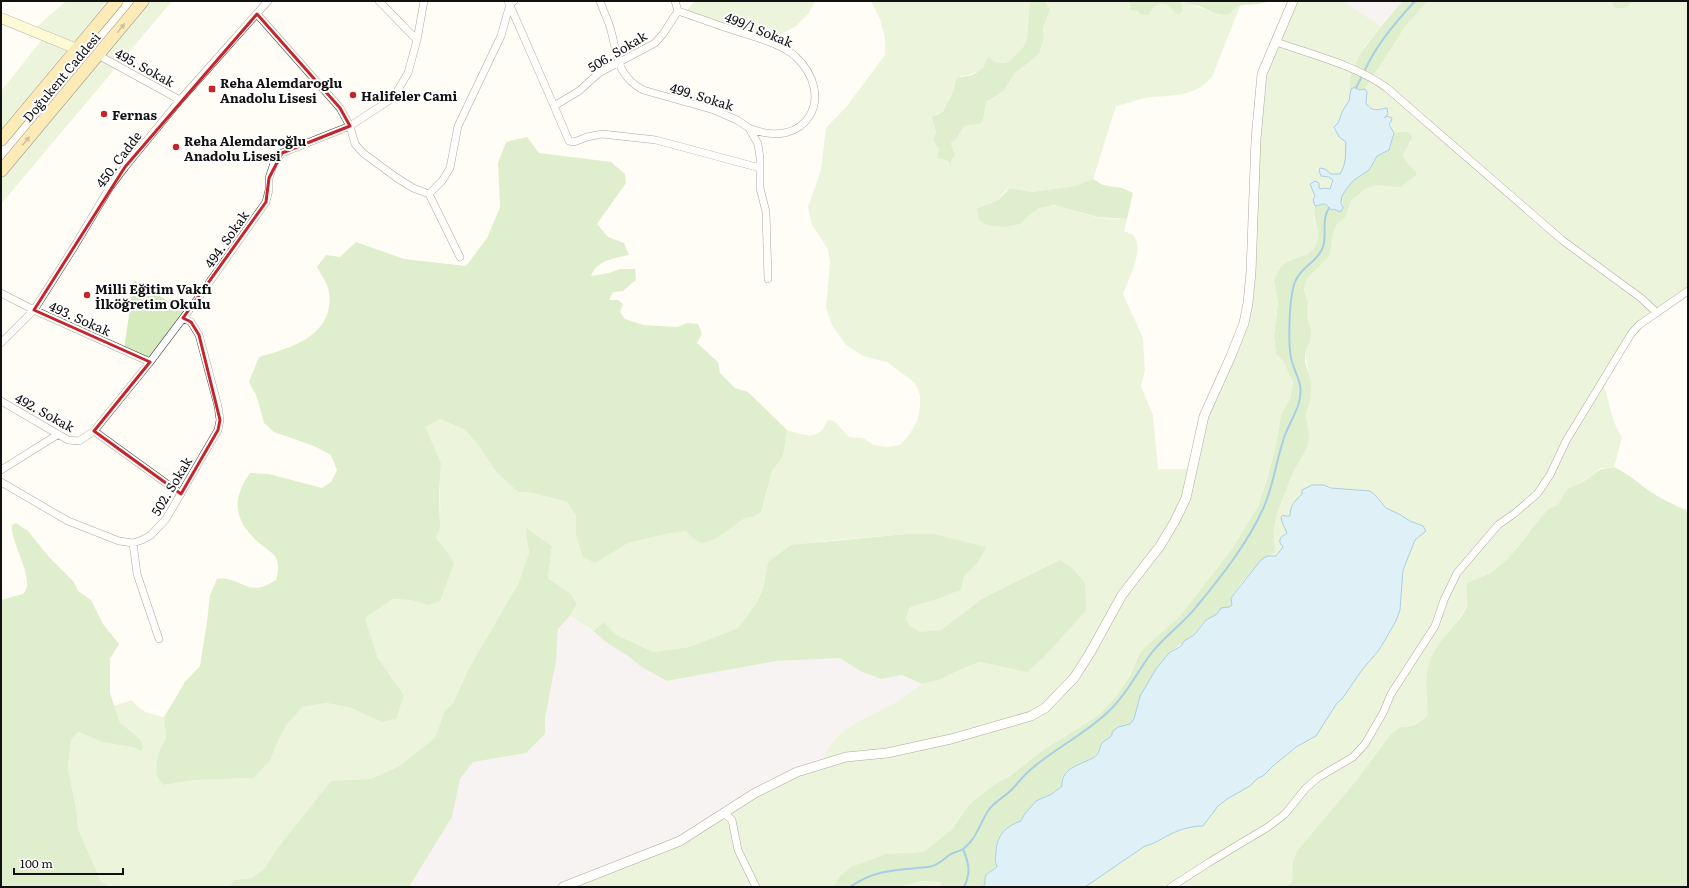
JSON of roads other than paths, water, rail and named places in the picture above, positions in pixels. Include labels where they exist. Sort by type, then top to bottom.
[{"type":"main road","name":"Doğukent Caddesi","points":[[1,140],[117,1]]},
{"type":"main road","name":"Doğukent Caddesi","points":[[1,171],[143,1]]},
{"type":"main road","points":[[1,18],[77,49],[98,55]]},
{"type":"street","name":"450. Cadde","points":[[1,342],[34,310],[110,187],[125,167],[180,100],[268,1]]},
{"type":"street","points":[[380,1],[417,40]]},
{"type":"street","name":"494. Sokak","points":[[79,441],[94,431],[150,362],[266,202],[269,190],[269,178],[274,163],[282,153],[350,126],[393,98],[408,73],[417,40],[424,1]]},
{"type":"street","name":"499. Sokak","points":[[600,1],[610,28],[618,62],[622,71],[633,84],[643,90],[714,110],[737,120],[749,128]]},
{"type":"street","points":[[675,1],[678,10]]},
{"type":"street","points":[[563,887],[680,841],[774,783],[797,772],[824,762],[846,757],[887,753],[951,739],[1031,716],[1045,708],[1074,678],[1090,653],[1122,595],[1160,546],[1175,521],[1186,498],[1204,416],[1244,323],[1248,303],[1251,272],[1259,97],[1262,74],[1293,1]]},
{"type":"street","points":[[511,2],[569,141],[574,142],[587,137],[602,134],[656,140],[760,168]]},
{"type":"street","points":[[429,194],[442,181],[450,168],[458,126],[501,36],[511,2]]},
{"type":"street","name":"506. Sokak","points":[[554,106],[579,91],[599,73],[655,43],[663,34],[678,10]]},
{"type":"street","name":"499/1 Sokak","points":[[678,10],[777,46],[794,56],[806,70],[813,88],[814,100],[814,108],[808,120],[801,127],[790,132],[773,134],[760,133],[749,128]]},
{"type":"street","points":[[257,14],[340,108],[350,126],[355,144],[363,153],[413,188],[429,194],[460,257]]},
{"type":"street","points":[[1276,42],[1353,69],[1374,78],[1562,240],[1641,298],[1657,313]]},
{"type":"street","name":"495. Sokak","points":[[98,55],[180,100]]},
{"type":"street","points":[[749,128],[758,144],[760,188],[766,212],[768,279]]},
{"type":"street","points":[[1171,887],[1268,827],[1285,814],[1306,788],[1318,777],[1353,757],[1365,744],[1383,713],[1391,694],[1435,626],[1444,600],[1457,573],[1498,525],[1515,513],[1536,494],[1550,475],[1566,441],[1631,334],[1639,325],[1688,291]]},
{"type":"street","name":"493. Sokak","points":[[1,293],[34,310],[150,362]]},
{"type":"street","name":"502. Sokak","points":[[133,543],[142,540],[159,528],[173,508],[218,430],[220,420],[218,406],[199,335],[191,322],[183,318]]},
{"type":"street","name":"492. Sokak","points":[[1,401],[57,435],[68,440],[79,441]]},
{"type":"street","points":[[94,431],[181,494]]},
{"type":"street","points":[[1,470],[57,435]]},
{"type":"street","points":[[1,482],[68,521],[119,541],[133,543],[137,574],[144,599],[159,639]]},
{"type":"street","points":[[725,814],[732,820],[738,850],[756,887]]},
{"type":"water","points":[[1355,87],[1359,90],[1365,89],[1367,92],[1366,103],[1371,108],[1376,110],[1387,108],[1388,114],[1384,118],[1387,116],[1392,118],[1389,124],[1394,133],[1389,150],[1377,156],[1369,170],[1354,180],[1347,188],[1342,196],[1341,203],[1343,208],[1340,212],[1334,209],[1331,210],[1325,204],[1315,206],[1313,200],[1315,196],[1310,184],[1315,181],[1319,183],[1319,188],[1330,189],[1333,180],[1329,177],[1321,176],[1319,171],[1320,168],[1325,169],[1331,174],[1340,174],[1344,166],[1346,142],[1339,137],[1334,127],[1338,123],[1343,110],[1349,101],[1351,89]]},
{"type":"water","points":[[1312,485],[1324,485],[1331,488],[1370,491],[1386,508],[1423,526],[1426,531],[1415,540],[1403,570],[1400,610],[1396,621],[1379,650],[1362,670],[1342,699],[1337,703],[1316,736],[1296,747],[1250,786],[1218,806],[1203,826],[1183,829],[1145,846],[1085,887],[983,887],[987,874],[997,866],[995,860],[997,845],[1003,832],[1007,828],[1021,821],[1036,801],[1052,794],[1062,786],[1065,774],[1069,770],[1097,755],[1100,746],[1112,735],[1112,732],[1118,727],[1130,724],[1134,719],[1140,696],[1156,669],[1169,653],[1181,646],[1184,641],[1194,635],[1206,620],[1217,614],[1221,608],[1232,605],[1231,598],[1261,560],[1267,556],[1276,556],[1283,547],[1280,543],[1280,539],[1287,533],[1281,517],[1283,515],[1290,516],[1292,506],[1302,494],[1302,490]]},
{"type":"waterway","points":[[1364,72],[1380,43],[1415,1]]},
{"type":"waterway","points":[[1356,88],[1362,76]]},
{"type":"waterway","points":[[850,887],[869,877],[888,871],[935,865],[951,854],[962,850],[975,836],[992,806],[1011,790],[1030,770],[1101,719],[1116,704],[1155,648],[1186,619],[1233,560],[1257,522],[1267,500],[1285,435],[1298,406],[1301,392],[1290,351],[1289,331],[1291,298],[1297,277],[1321,251],[1324,241],[1325,218],[1329,208]]},
{"type":"waterway","points":[[963,849],[967,859],[968,868],[968,877],[964,887]]},
{"type":"place","name":"Reha Alemdaroglu Anadolu Lisesi","points":[[212,89]]},
{"type":"place","name":"Halifeler Cami","points":[[353,95]]},
{"type":"place","name":"Fernas","points":[[104,114]]},
{"type":"place","name":"Reha Alemdaroğlu Anadolu Lisesi","points":[[176,147]]},
{"type":"place","name":"Milli Eğitim Vakfı İlköğretim Okulu","points":[[87,295]]}]
